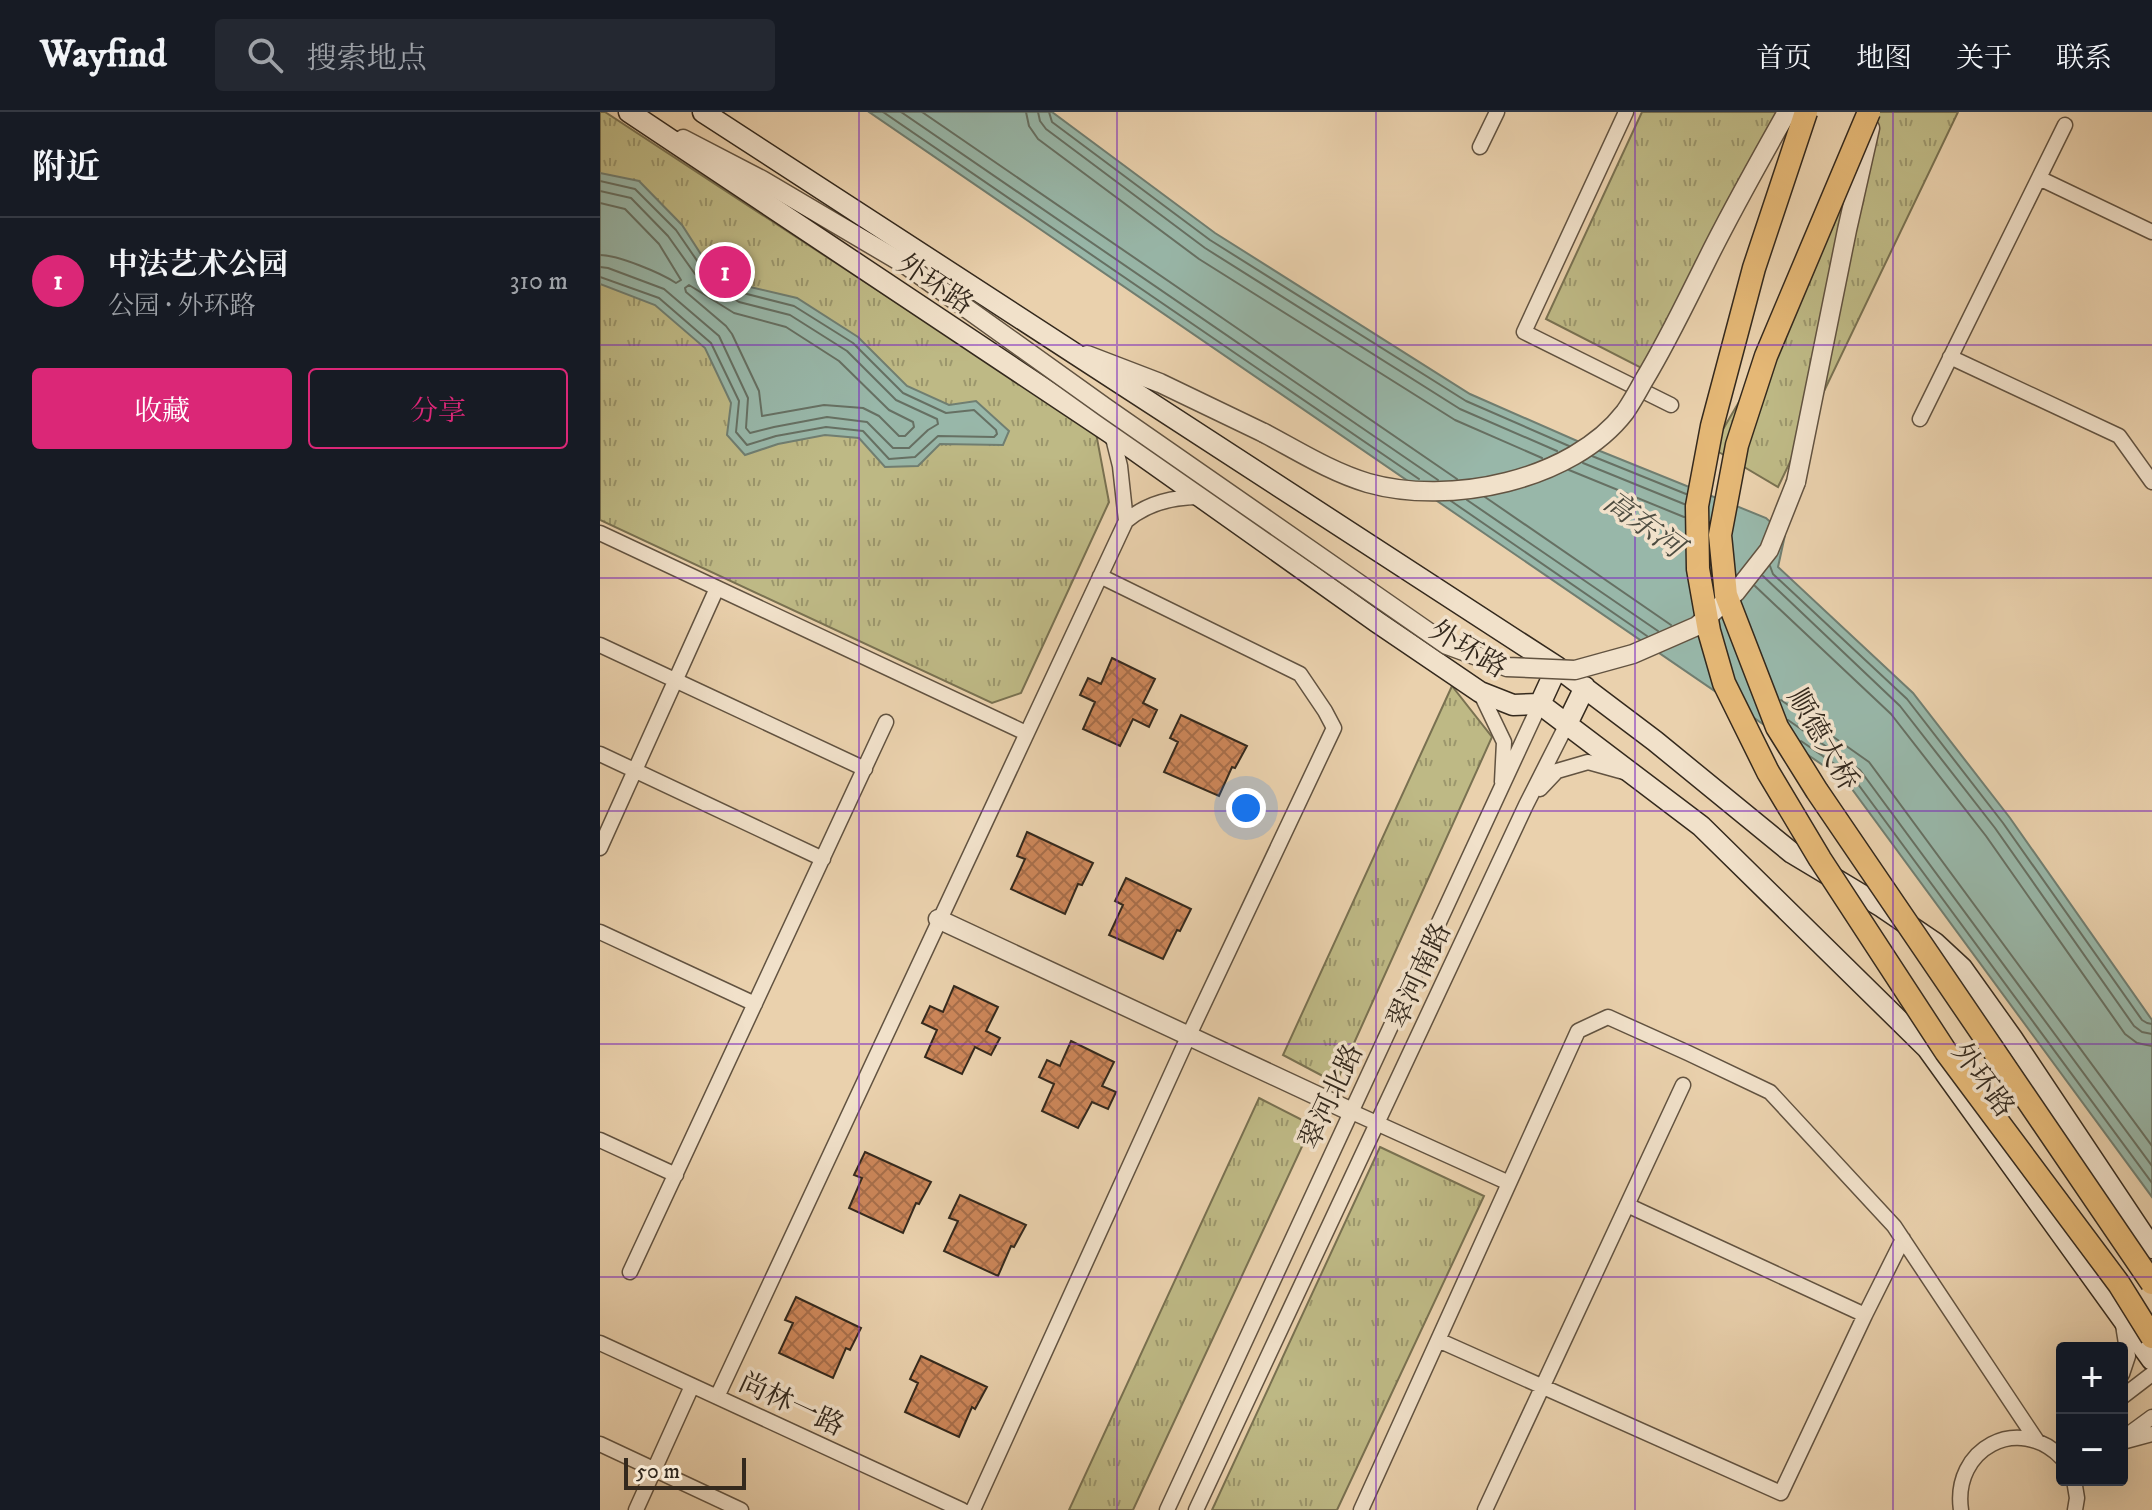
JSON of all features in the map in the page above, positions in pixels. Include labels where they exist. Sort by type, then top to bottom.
[{"type":"main road","name":"外环路","points":[[630,112],[1112,434],[1480,692],[1513,705],[1540,704],[1701,826],[1927,1048],[2152,1360]]},
{"type":"main road","name":"外环路","points":[[703,112],[1557,667],[1655,741],[1792,853],[1935,943],[1962,968],[2152,1248]]},
{"type":"main road","points":[[1806,112],[1754,268],[1712,426],[1697,506],[1698,569],[1712,644],[1724,683],[1768,772],[1820,859],[1946,1052],[2119,1284],[2152,1337]]},
{"type":"main road","name":"顺德大桥","points":[[1871,112],[1766,356],[1737,445],[1720,535],[1726,595],[1777,727],[1817,791],[2152,1283]]},
{"type":"main road","points":[[1540,704],[1557,667]]},
{"type":"main road","points":[[1567,724],[1585,687]]},
{"type":"street","points":[[630,112],[762,180],[906,265],[1447,645],[1507,667],[1575,670],[1633,654],[1697,626],[1736,592],[1769,550],[1796,482],[1871,112]]},
{"type":"street","points":[[1480,147],[1497,112]]},
{"type":"street","points":[[1626,112],[1524,332],[1671,405]]},
{"type":"street","points":[[1064,346],[1160,383],[1321,464],[1366,482],[1406,491],[1468,490],[1522,479],[1567,459],[1599,438],[1625,412],[1663,348],[1725,223],[1787,112]]},
{"type":"street","points":[[1920,419],[2065,125]]},
{"type":"street","points":[[2039,178],[2152,232]]},
{"type":"street","points":[[1950,357],[2119,436],[2152,482]]},
{"type":"street","points":[[1112,434],[1120,466],[1126,521]]},
{"type":"street","points":[[717,1397],[1126,521],[1140,509],[1182,497],[1199,497]]},
{"type":"street","points":[[600,533],[1026,733]]},
{"type":"street","points":[[973,1510],[1189,1035],[1334,728],[1300,674],[1100,576]]},
{"type":"street","points":[[600,848],[717,588]]},
{"type":"street","points":[[600,645],[865,769]]},
{"type":"street","points":[[1480,692],[1504,742],[1502,791]]},
{"type":"street","name":"翠河北路","points":[[1167,1510],[1540,704]]},
{"type":"street","points":[[630,1272],[886,722]]},
{"type":"street","name":"翠河南路","points":[[1196,1510],[1526,805],[1567,724]]},
{"type":"street","points":[[600,754],[823,859]]},
{"type":"street","points":[[1526,805],[1557,771],[1588,762],[1632,774]]},
{"type":"street","points":[[938,919],[1509,1183]]},
{"type":"street","points":[[600,932],[755,1004]]},
{"type":"street","points":[[1361,1510],[1578,1031],[1608,1017],[1770,1092],[1894,1226],[2037,1441]]},
{"type":"street","points":[[1486,1510],[1683,1085]]},
{"type":"street","points":[[600,1140],[676,1175]]},
{"type":"street","points":[[1627,1205],[1865,1315]]},
{"type":"street","points":[[1438,1340],[1781,1493],[1903,1239]]},
{"type":"street","points":[[2122,1317],[2126,1342]]},
{"type":"street","name":"尚林一路","points":[[600,1343],[962,1510]]},
{"type":"street","points":[[2128,1392],[2152,1374]]},
{"type":"street","points":[[636,1510],[692,1386]]},
{"type":"street","points":[[2128,1436],[2152,1417]]},
{"type":"street","points":[[2128,1440],[2152,1434]]},
{"type":"street","points":[[1961,1510],[1959,1495],[1962,1477],[1971,1461],[1984,1448],[2001,1440],[2019,1437],[2056,1449]]},
{"type":"street","points":[[600,1444],[741,1510]]},
{"type":"street","points":[[2075,1486],[2075,1510]]},
{"type":"green space","points":[[600,112],[605,112],[1096,433],[1109,502],[1021,693],[992,703],[600,520]]},
{"type":"green space","points":[[1642,112],[1777,112],[1655,375],[1546,319]]},
{"type":"green space","points":[[1869,112],[1958,112],[1778,487],[1712,448],[1766,356]]},
{"type":"green space","points":[[1452,686],[1492,737],[1336,1083],[1283,1055]]},
{"type":"green space","points":[[1259,1098],[1312,1125],[1133,1510],[1069,1510]]},
{"type":"green space","points":[[1380,1147],[1484,1196],[1337,1510],[1212,1510]]},
{"type":"water","name":"高东河","points":[[869,112],[1052,112],[1215,233],[1470,394],[1766,518],[1785,535],[1778,567],[1913,693],[2010,818],[2152,1020],[2152,1197],[1846,781]]},
{"type":"water","points":[[600,173],[639,181],[682,225],[704,259],[746,286],[797,298],[858,337],[907,386],[949,405],[976,401],[1009,431],[1003,445],[940,444],[918,466],[885,467],[859,438],[825,435],[778,444],[745,455],[727,435],[731,403],[705,348],[655,305],[600,284]]},
{"type":"building","points":[[1112,658],[1155,679],[1143,703],[1157,710],[1149,727],[1133,719],[1120,746],[1083,729],[1095,702],[1080,695],[1088,678],[1101,684]]},
{"type":"building","points":[[1181,715],[1247,746],[1235,768],[1232,767],[1219,796],[1164,772],[1178,742],[1170,738]]},
{"type":"building","points":[[1027,832],[1093,863],[1082,885],[1078,884],[1065,914],[1011,889],[1025,859],[1017,856]]},
{"type":"building","points":[[1126,878],[1191,909],[1163,959],[1109,935],[1123,905],[1115,901]]},
{"type":"building","points":[[954,986],[998,1007],[986,1031],[1000,1038],[991,1055],[975,1047],[962,1074],[925,1057],[937,1030],[922,1023],[930,1006],[943,1012]]},
{"type":"building","points":[[1071,1041],[1114,1062],[1102,1086],[1116,1092],[1108,1109],[1092,1102],[1078,1128],[1042,1111],[1054,1084],[1039,1077],[1047,1060],[1060,1066]]},
{"type":"building","points":[[865,1152],[931,1182],[919,1204],[916,1203],[903,1233],[849,1208],[862,1178],[854,1175]]},
{"type":"building","points":[[960,1195],[1026,1225],[1014,1247],[1011,1246],[998,1276],[944,1251],[958,1221],[949,1218]]},
{"type":"building","points":[[796,1297],[861,1328],[850,1350],[846,1348],[833,1378],[779,1353],[793,1323],[785,1320]]},
{"type":"building","points":[[921,1356],[987,1387],[975,1409],[972,1407],[959,1437],[905,1412],[918,1383],[910,1379]]},
{"type":"place","name":"中法艺术公园","points":[[725,272]]}]
